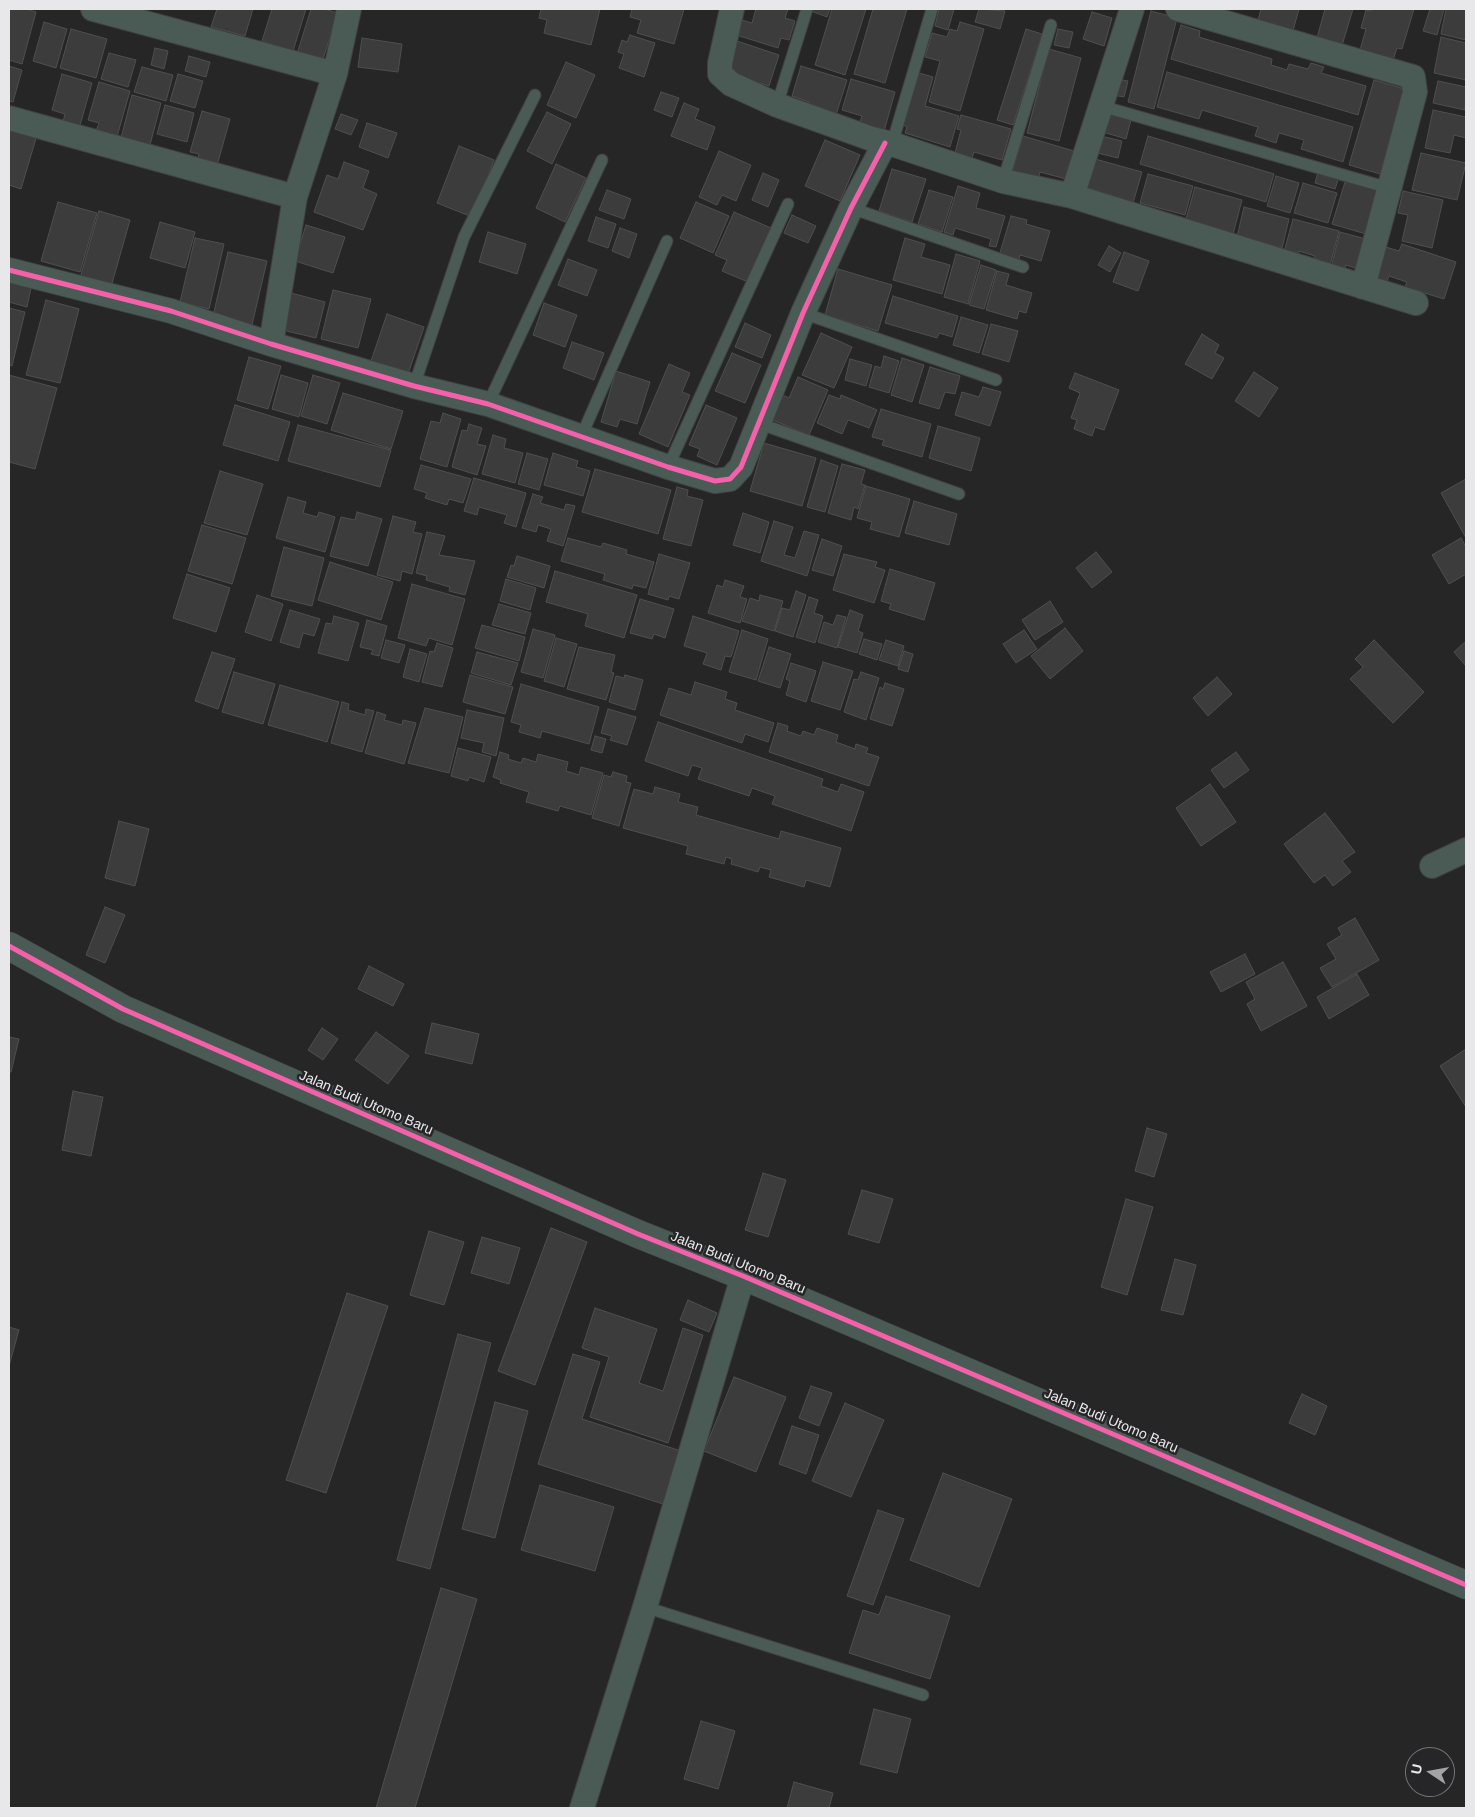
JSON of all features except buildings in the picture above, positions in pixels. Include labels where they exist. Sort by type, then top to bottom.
[{"type":"street","points":[[93,9],[335,74]]},
{"type":"street","points":[[271,344],[295,197],[335,74],[349,9]]},
{"type":"street","points":[[732,9],[720,63],[720,74],[731,84],[777,104],[1003,181],[1072,196],[1416,303]]},
{"type":"street","points":[[1072,196],[1132,9]]},
{"type":"street","points":[[1178,9],[1413,77],[1415,92],[1363,287]]},
{"type":"street","points":[[9,118],[295,197]]},
{"type":"street","points":[[9,270],[171,311],[271,344],[414,386],[488,404],[668,468],[715,481],[730,479],[741,467],[803,312],[851,208],[888,143]]},
{"type":"street","points":[[1432,866],[1466,850]]},
{"type":"street","name":"Jalan Budi Utomo Baru","points":[[9,946],[124,1009],[638,1234],[743,1276],[1466,1585]]},
{"type":"street","points":[[582,1808],[645,1607],[743,1276]]},
{"type":"lane","points":[[777,104],[807,9]]},
{"type":"lane","points":[[888,143],[932,9]]},
{"type":"lane","points":[[1003,181],[1051,25]]},
{"type":"lane","points":[[414,386],[464,237],[535,95]]},
{"type":"lane","points":[[1101,106],[1389,188]]},
{"type":"lane","points":[[488,404],[602,160]]},
{"type":"lane","points":[[668,468],[788,204]]},
{"type":"lane","points":[[851,208],[1023,267]]},
{"type":"lane","points":[[580,436],[667,241]]},
{"type":"lane","points":[[803,312],[996,380]]},
{"type":"lane","points":[[758,423],[959,494]]},
{"type":"lane","points":[[645,1607],[923,1696]]},
{"type":"cycle path","points":[[9,270],[171,311],[271,344],[414,386],[488,404],[668,467],[715,481],[730,479],[741,467],[803,313],[851,208],[885,143]]},
{"type":"cycle path","points":[[9,946],[123,1009],[638,1234],[743,1276],[1466,1585]]}]
